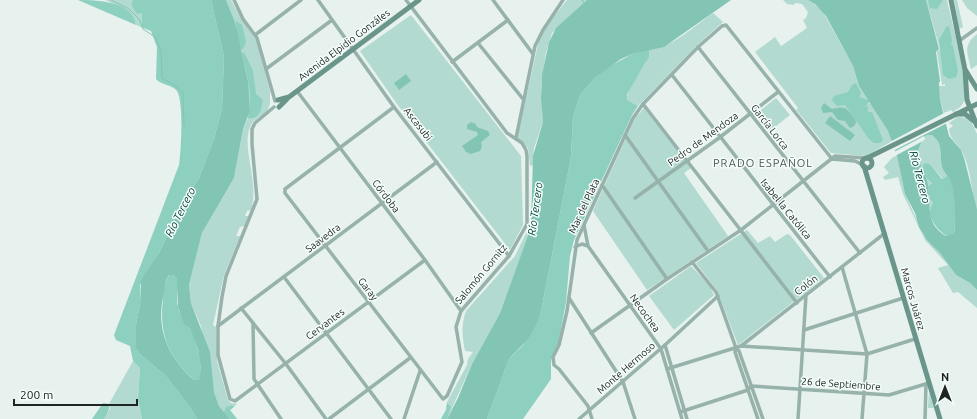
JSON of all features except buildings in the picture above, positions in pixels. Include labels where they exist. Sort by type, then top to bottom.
[{"type":"main road","name":"Avenida Elpidio Gonzáles","points":[[276,100],[289,97],[419,0]]},
{"type":"main road","points":[[951,0],[965,70],[967,100],[976,124]]},
{"type":"main road","points":[[965,70],[977,89]]},
{"type":"main road","points":[[277,107],[289,97]]},
{"type":"main road","points":[[953,114],[963,107],[967,100]]},
{"type":"main road","points":[[879,153],[872,164],[867,168],[863,166],[862,161],[867,158],[969,106],[977,104]]},
{"type":"main road","points":[[953,114],[965,114],[976,124]]},
{"type":"main road","points":[[867,158],[871,160],[872,164]]},
{"type":"main road","name":"Marcos Juárez","points":[[870,184],[872,164]]},
{"type":"main road","name":"Marcos Juárez","points":[[863,166],[870,184],[928,383],[940,419]]},
{"type":"street","points":[[218,326],[226,276],[257,199],[252,129],[255,123],[277,107],[280,103],[276,100],[255,35],[244,19],[234,0]]},
{"type":"street","points":[[255,35],[301,0]]},
{"type":"street","name":"Ascasubi","points":[[318,0],[354,48],[394,106],[509,256]]},
{"type":"street","name":"Salomón Gornitz","points":[[406,0],[507,133],[516,138],[524,146],[527,156],[527,220],[525,229],[509,256],[460,311],[456,327],[462,358],[461,366],[447,396],[445,398],[441,398]]},
{"type":"street","points":[[493,0],[533,54]]},
{"type":"street","points":[[516,138],[533,54],[543,30],[563,0]]},
{"type":"street","points":[[266,70],[332,20]]},
{"type":"street","points":[[452,62],[508,20]]},
{"type":"street","name":"Mar del Plata","points":[[590,410],[560,369],[554,365],[553,357],[559,345],[569,298],[575,247],[584,222],[636,114],[698,47],[722,26],[728,26],[778,92]]},
{"type":"street","points":[[959,41],[977,28]]},
{"type":"street","points":[[478,43],[523,99]]},
{"type":"street","name":"García Lorca","points":[[698,47],[750,115],[860,252]]},
{"type":"street","name":"Isabel la Católica","points":[[672,75],[719,138],[830,277]]},
{"type":"street","name":"Córdoba","points":[[297,91],[425,260],[460,311]]},
{"type":"street","points":[[778,92],[832,159],[855,161],[863,166]]},
{"type":"street","name":"Pedro de Mendoza","points":[[635,198],[688,161],[750,115],[778,92]]},
{"type":"street","points":[[276,100],[273,103],[277,107]]},
{"type":"street","points":[[644,104],[797,303]]},
{"type":"street","points":[[340,148],[394,106]]},
{"type":"street","points":[[625,135],[708,252]]},
{"type":"street","name":"Garay","points":[[340,148],[285,189],[285,193],[441,398]]},
{"type":"street","points":[[591,333],[629,305],[741,230],[832,159],[838,156],[867,158]]},
{"type":"street","name":"Saavedra","points":[[218,326],[437,162]]},
{"type":"street","points":[[602,185],[667,279]]},
{"type":"street","name":"Necochea","points":[[584,222],[588,246],[661,349],[682,419]]},
{"type":"street","name":"Colón","points":[[667,369],[741,346],[884,233]]},
{"type":"street","points":[[575,247],[580,244],[588,246]]},
{"type":"street","name":"Cervantes","points":[[218,326],[220,363],[230,399],[235,401],[425,260]]},
{"type":"street","points":[[692,262],[713,287],[718,296],[763,419]]},
{"type":"street","points":[[842,267],[867,354],[862,419]]},
{"type":"street","points":[[284,277],[391,419]]},
{"type":"street","points":[[798,419],[806,295]]},
{"type":"street","name":"Monte Hermoso","points":[[579,419],[661,349],[718,296]]},
{"type":"street","points":[[569,298],[623,382],[635,419]]},
{"type":"street","points":[[804,330],[903,298]]},
{"type":"street","points":[[241,308],[286,364],[326,419]]},
{"type":"street","points":[[253,323],[254,379],[281,419]]},
{"type":"street","points":[[741,346],[867,354],[915,339]]},
{"type":"street","points":[[665,345],[687,419]]},
{"type":"street","points":[[736,348],[735,352],[758,419]]},
{"type":"street","points":[[329,419],[410,358]]},
{"type":"street","points":[[404,419],[420,371]]},
{"type":"street","points":[[925,419],[928,383]]},
{"type":"street","name":"26 de Septiembre","points":[[751,386],[889,395],[928,383]]},
{"type":"street","points":[[680,412],[748,390],[751,386]]},
{"type":"street","points":[[590,410],[592,419]]},
{"type":"shaded area","points":[[78,0],[104,2],[121,7],[128,11],[133,17],[136,25]]},
{"type":"shaded area","points":[[105,0],[133,0],[131,6],[142,13],[141,27],[136,25],[132,15],[125,9]]},
{"type":"shaded area","points":[[133,0],[211,0],[224,57],[222,108],[214,139],[199,178],[183,203],[159,253],[140,285],[140,305],[136,324],[136,349],[142,356],[165,375],[190,407],[197,419],[142,419],[138,399],[140,368],[133,361],[130,346],[116,340],[114,335],[179,165],[181,150],[181,105],[179,97],[175,89],[161,83],[156,79],[157,47],[151,31],[141,27],[142,13],[137,14],[131,5]]},
{"type":"shaded area","points":[[226,0],[231,0],[240,17],[256,40],[270,91],[270,104],[267,111],[252,123],[248,133],[253,188],[251,210],[247,211],[245,216],[249,216],[245,226],[240,227],[236,236],[240,236],[224,275],[213,325],[216,327],[217,361],[228,400],[231,403],[237,404],[230,410],[237,419],[230,419],[219,406],[214,392],[201,326],[191,303],[189,285],[202,233],[234,178],[243,129],[248,118],[248,81],[235,22]]},
{"type":"shaded area","points":[[567,0],[587,0],[552,33],[546,52],[541,86],[543,122],[534,148],[533,165],[530,166],[528,148],[518,139],[519,129],[539,40],[545,28]]},
{"type":"shaded area","name":"PRADO ESPAÑOL","points":[[783,0],[808,0],[822,10],[853,66],[859,86],[870,103],[868,104],[871,104],[888,131],[892,141],[866,156],[831,153],[796,110],[798,108],[755,52],[775,37],[781,46],[807,28],[803,20],[806,18],[808,12],[802,4],[787,4]]},
{"type":"shaded area","points":[[926,0],[947,0],[956,36],[965,93],[962,105],[953,112],[951,110],[944,113],[940,100],[939,86],[945,86],[945,84],[942,85],[937,52],[940,49]]},
{"type":"shaded area","points":[[928,0],[943,0],[937,9],[930,8]]},
{"type":"shaded area","points":[[954,0],[957,0],[963,27],[959,29]]},
{"type":"shaded area","points":[[962,0],[977,0],[977,16],[967,8]]},
{"type":"shaded area","points":[[713,13],[723,22],[696,46],[638,106],[627,100],[628,93],[634,81],[646,62],[649,49],[657,48],[674,41]]},
{"type":"shaded area","points":[[411,15],[521,156],[523,225],[510,250],[397,104],[360,51]]},
{"type":"shaded area","points":[[236,21],[242,25],[246,42],[243,49],[241,49],[236,35]]},
{"type":"shaded area","points":[[949,26],[952,40],[951,44],[953,46],[958,71],[956,77],[949,79],[943,75],[939,40],[946,27]]},
{"type":"shaded area","points":[[977,34],[977,65],[971,69],[967,50],[969,42]]},
{"type":"shaded area","points":[[649,49],[649,57],[627,94],[627,100],[638,106],[632,115],[574,240],[570,256],[566,302],[558,345],[551,360],[551,379],[523,419],[487,419],[509,359],[523,345],[540,317],[571,157],[573,117],[580,95],[596,77],[607,68],[632,54]]},
{"type":"shaded area","points":[[244,52],[253,71],[256,94],[263,100],[259,113],[257,116],[252,118],[248,118],[250,110],[250,94],[242,54]]},
{"type":"shaded area","points":[[856,83],[861,93],[859,97],[868,100],[869,102],[865,107],[868,106],[868,112],[872,112],[883,140],[880,143],[874,143],[869,139],[845,105],[837,106],[832,100],[834,96],[848,92],[852,85]]},
{"type":"shaded area","points":[[776,98],[790,115],[770,131],[756,114]]},
{"type":"shaded area","points":[[644,108],[691,168],[684,173],[728,236],[647,290],[593,211],[635,118]]},
{"type":"shaded area","points":[[955,116],[966,118],[971,121],[977,134],[977,209],[967,163],[961,150],[952,138],[949,129],[953,126],[949,123],[956,118]]},
{"type":"shaded area","points":[[927,135],[932,135],[939,142],[942,164],[948,176],[945,179],[943,179],[930,164],[923,164],[922,170],[918,151],[920,142]]},
{"type":"shaded area","points":[[897,155],[905,194],[923,234],[940,253],[956,275],[970,283],[977,290],[977,308],[958,292],[953,293],[938,268],[948,265],[925,240],[903,194],[898,177],[885,180],[883,177],[889,173],[884,167]]},
{"type":"shaded area","points":[[923,164],[930,164],[942,179],[948,176],[953,188],[955,201],[955,229],[954,233],[947,236],[936,226],[929,213],[933,202],[930,200],[928,187],[932,183],[927,179],[922,170]]},
{"type":"shaded area","points":[[927,179],[932,183],[928,188],[930,200],[933,202],[929,213]]},
{"type":"shaded area","points":[[529,227],[531,227],[500,313],[472,364],[447,419],[441,419],[446,410],[447,402],[467,365],[468,359],[473,352],[465,351],[464,346],[463,326],[466,311],[515,256]]},
{"type":"shaded area","points":[[747,230],[758,243],[770,236],[775,242],[787,234],[790,235],[824,278],[738,345],[717,290],[696,263]]},
{"type":"shaded area","points":[[691,266],[710,286],[714,295],[674,330],[649,296]]},
{"type":"shaded area","points":[[169,275],[173,275],[177,279],[177,304],[182,316],[190,328],[197,346],[201,369],[199,380],[194,380],[178,362],[167,344],[164,334],[162,323],[163,296],[165,283]]},
{"type":"shaded area","points":[[133,361],[140,368],[138,399],[142,419],[104,419],[110,409],[109,404]]},
{"type":"shaded area","points":[[929,393],[934,408],[928,408],[927,419]]},
{"type":"shaded area","points":[[103,403],[109,404],[108,412],[104,419],[92,419]]},
{"type":"shaded area","points":[[447,403],[451,407],[447,419],[441,419],[446,410]]},
{"type":"shaded area","points":[[232,405],[234,407],[230,410],[237,419],[230,419],[224,412],[226,407]]},
{"type":"water","name":"Río Tercero","points":[[211,0],[226,0],[235,22],[248,81],[250,111],[243,129],[234,178],[202,233],[189,285],[191,303],[210,352],[214,392],[219,406],[230,419],[197,419],[190,407],[165,375],[142,356],[136,349],[136,324],[140,305],[141,280],[159,253],[183,203],[199,178],[214,139],[222,108],[224,57]],"holes":[[[169,275],[173,275],[177,279],[178,307],[184,324],[190,328],[198,349],[201,368],[199,380],[194,380],[177,362],[166,341],[163,330],[161,318],[165,284]]]},
{"type":"water","name":"Río Tercero","points":[[587,0],[731,0],[664,47],[632,54],[621,59],[596,77],[580,95],[573,117],[571,157],[540,317],[529,338],[509,359],[487,419],[447,419],[458,398],[472,364],[500,313],[531,227],[533,156],[543,122],[541,98],[542,75],[549,42],[556,28]]},
{"type":"water","name":"Río Tercero","points":[[808,0],[926,0],[939,49],[936,52],[940,81],[940,100],[949,136],[961,150],[964,158],[977,209],[977,290],[970,283],[956,275],[940,253],[927,240],[919,227],[915,213],[905,194],[897,156],[888,131],[859,86],[853,66],[826,16],[816,5]],"holes":[[[927,135],[932,135],[936,138],[940,145],[943,168],[950,180],[954,193],[955,229],[954,233],[946,236],[939,231],[931,218],[927,180],[918,155],[918,150],[922,139]]]},
{"type":"water","points":[[406,74],[411,81],[399,90],[394,83]]},
{"type":"water","points":[[824,103],[832,109],[846,109],[856,121],[855,125],[851,128],[845,121],[838,120],[832,112],[823,113],[821,108]]},
{"type":"water","points":[[830,116],[855,135],[850,141],[825,123]]},
{"type":"water","points":[[471,122],[476,124],[477,127],[488,131],[490,135],[481,142],[482,146],[480,151],[471,154],[466,152],[462,146],[478,135],[477,132],[467,129],[467,125]]},
{"type":"pier","points":[[946,112],[949,122],[893,151],[890,142]]},
{"type":"pier","points":[[924,136],[925,139],[923,141],[895,156],[894,152]]},
{"type":"waterway","points":[[111,0],[129,9],[139,19],[143,29],[155,37],[161,51],[162,78],[183,93],[184,126]]},
{"type":"district","name":"PRADO ESPAÑOL","points":[[763,163]]}]
